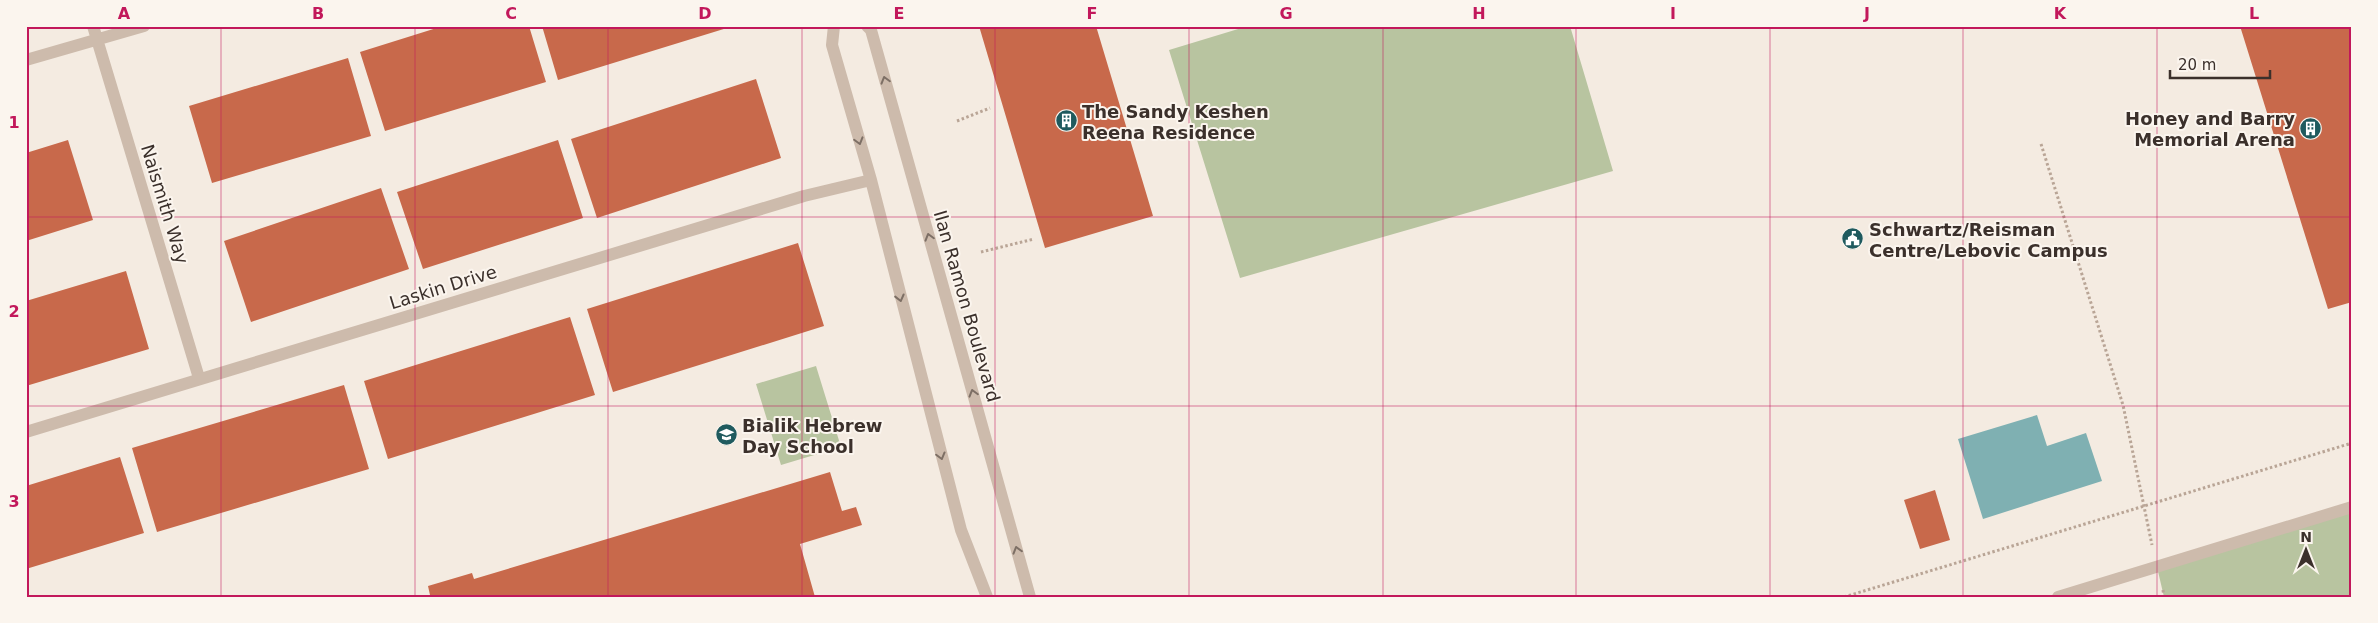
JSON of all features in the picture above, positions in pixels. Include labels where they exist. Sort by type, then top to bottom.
[{"type":"street","name":"Naismith Way","points":[[93,26],[199,378]]},
{"type":"street","points":[[26,60],[144,26]]},
{"type":"street","points":[[834,26],[832,45],[871,180],[960,530],[987,597]]},
{"type":"street","name":"Ilan Ramon Boulevard","points":[[868,26],[871,30],[1030,597]]},
{"type":"street","name":"Laskin Drive","points":[[26,432],[804,196],[871,180]]},
{"type":"street","points":[[2058,597],[2352,507]]},
{"type":"path","points":[[957,121],[990,108]]},
{"type":"path","points":[[2041,144],[2123,405],[2164,597]]},
{"type":"path","points":[[982,252],[1034,240]]},
{"type":"path","points":[[1844,597],[2352,443]]},
{"type":"green space","points":[[1248,26],[1570,26],[1613,171],[1240,278],[1169,50]]},
{"type":"green space","points":[[816,366],[841,447],[781,465],[756,384]]},
{"type":"green space","points":[[2352,512],[2352,597],[2164,597],[2157,567]]},
{"type":"water","points":[[2037,415],[2047,446],[2086,433],[2102,481],[1983,519],[1958,439]]},
{"type":"building","points":[[443,26],[529,26],[546,82],[385,131],[360,52]]},
{"type":"building","points":[[542,26],[726,26],[727,28],[558,80]]},
{"type":"building","name":"The Sandy Keshen Reena Residence","points":[[979,26],[1096,26],[1153,216],[1045,248]]},
{"type":"building","name":"Honey and Barry Memorial Arena","points":[[2240,26],[2352,26],[2352,302],[2328,309]]},
{"type":"building","points":[[348,58],[371,136],[212,183],[189,106]]},
{"type":"building","points":[[756,79],[781,158],[597,218],[571,139]]},
{"type":"building","points":[[68,140],[93,220],[26,241],[26,153]]},
{"type":"building","points":[[558,140],[583,218],[423,269],[397,192]]},
{"type":"building","points":[[381,188],[409,269],[251,322],[224,241]]},
{"type":"building","points":[[798,243],[824,326],[613,392],[587,309]]},
{"type":"building","points":[[126,271],[149,349],[26,386],[26,301]]},
{"type":"building","points":[[570,317],[595,395],[388,459],[364,381]]},
{"type":"building","points":[[344,385],[369,469],[157,532],[132,448]]},
{"type":"building","points":[[120,457],[144,533],[26,569],[26,486]]},
{"type":"building","points":[[830,472],[842,511],[856,507],[862,525],[800,544],[815,597],[424,597],[430,595],[428,586],[472,573],[474,579]]},
{"type":"building","points":[[1935,490],[1950,540],[1920,549],[1904,500]]},
{"type":"place","name":"The Sandy Keshen Reena Residence","points":[[1066,121]]},
{"type":"place","name":"Honey and Barry Memorial Arena","points":[[2311,128]]},
{"type":"place","name":"Schwartz/Reisman Centre/Lebovic Campus","points":[[1853,239]]},
{"type":"place","name":"Bialik Hebrew Day School","points":[[726,435]]}]
